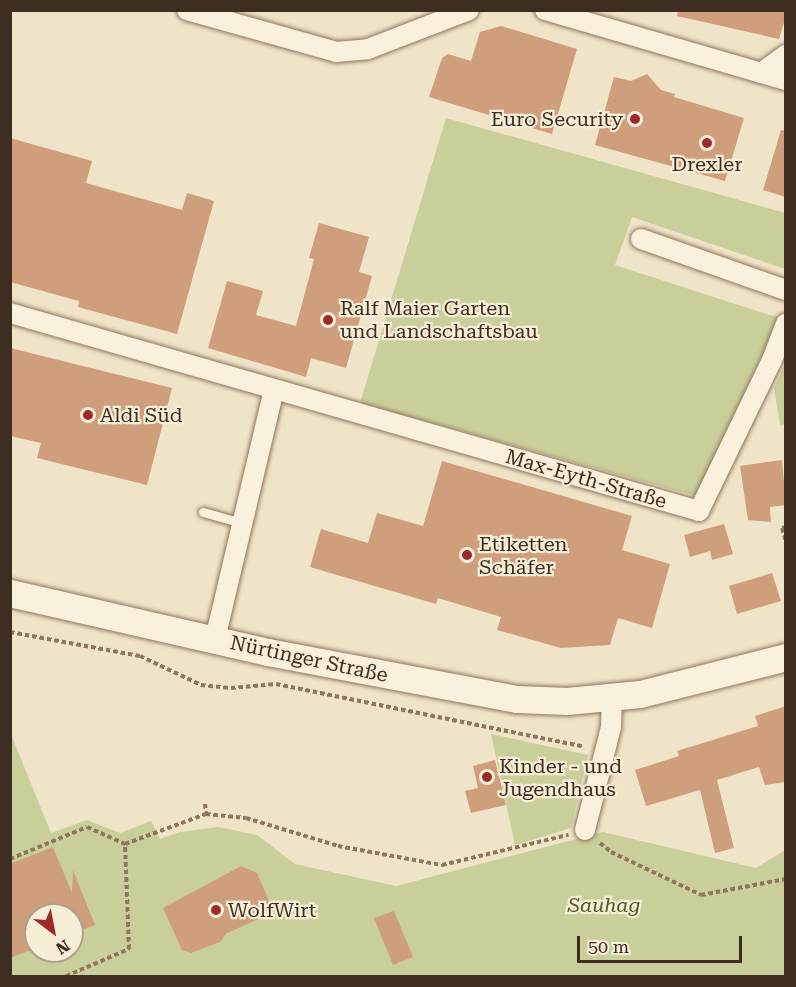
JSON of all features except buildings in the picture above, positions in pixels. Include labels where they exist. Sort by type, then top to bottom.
[{"type":"main road","name":"Nürtinger Straße","points":[[10,593],[369,673],[517,699],[612,698],[673,688],[786,657]]},
{"type":"street","points":[[187,10],[336,52],[368,49],[470,10]]},
{"type":"street","points":[[545,10],[786,80]]},
{"type":"street","points":[[761,73],[786,55]]},
{"type":"street","points":[[641,239],[786,290]]},
{"type":"street","name":"Max-Eyth-Straße","points":[[10,313],[699,511],[772,360],[786,324]]},
{"type":"street","points":[[215,639],[274,390]]},
{"type":"street","points":[[585,830],[611,727],[612,698]]},
{"type":"lane","points":[[203,512],[242,523]]},
{"type":"path","points":[[786,527],[782,528],[786,542]]},
{"type":"path","points":[[10,632],[140,656],[172,675],[201,685],[231,688],[276,684],[604,751]]},
{"type":"path","points":[[205,804],[206,814]]},
{"type":"path","points":[[10,859],[87,828],[125,844],[206,814],[246,818],[338,846],[442,865],[585,830],[611,852],[701,895],[786,879]]},
{"type":"path","points":[[66,976],[129,949],[125,844]]},
{"type":"green space","points":[[446,118],[785,213],[785,269],[632,217],[615,265],[779,318],[696,496],[360,403]]},
{"type":"green space","points":[[785,364],[785,424],[780,425],[774,388]]},
{"type":"green space","name":"Sauhag","points":[[11,734],[51,833],[87,820],[120,833],[151,821],[160,839],[180,832],[218,827],[257,835],[295,864],[396,886],[603,832],[756,868],[785,850],[785,976],[11,976]]},
{"type":"green space","points":[[491,734],[588,755],[571,828],[515,845]]},
{"type":"place","name":"Euro Security","points":[[635,119]]},
{"type":"place","name":"Drexler","points":[[707,143]]},
{"type":"place","name":"Ralf Maier Garten und Landschaftsbau","points":[[328,320]]},
{"type":"place","name":"Aldi Süd","points":[[88,415]]},
{"type":"place","name":"Etiketten Schäfer","points":[[467,555]]},
{"type":"place","name":"Kinder - und Jugendhaus","points":[[487,777]]},
{"type":"place","name":"WolfWirt","points":[[216,910]]}]
